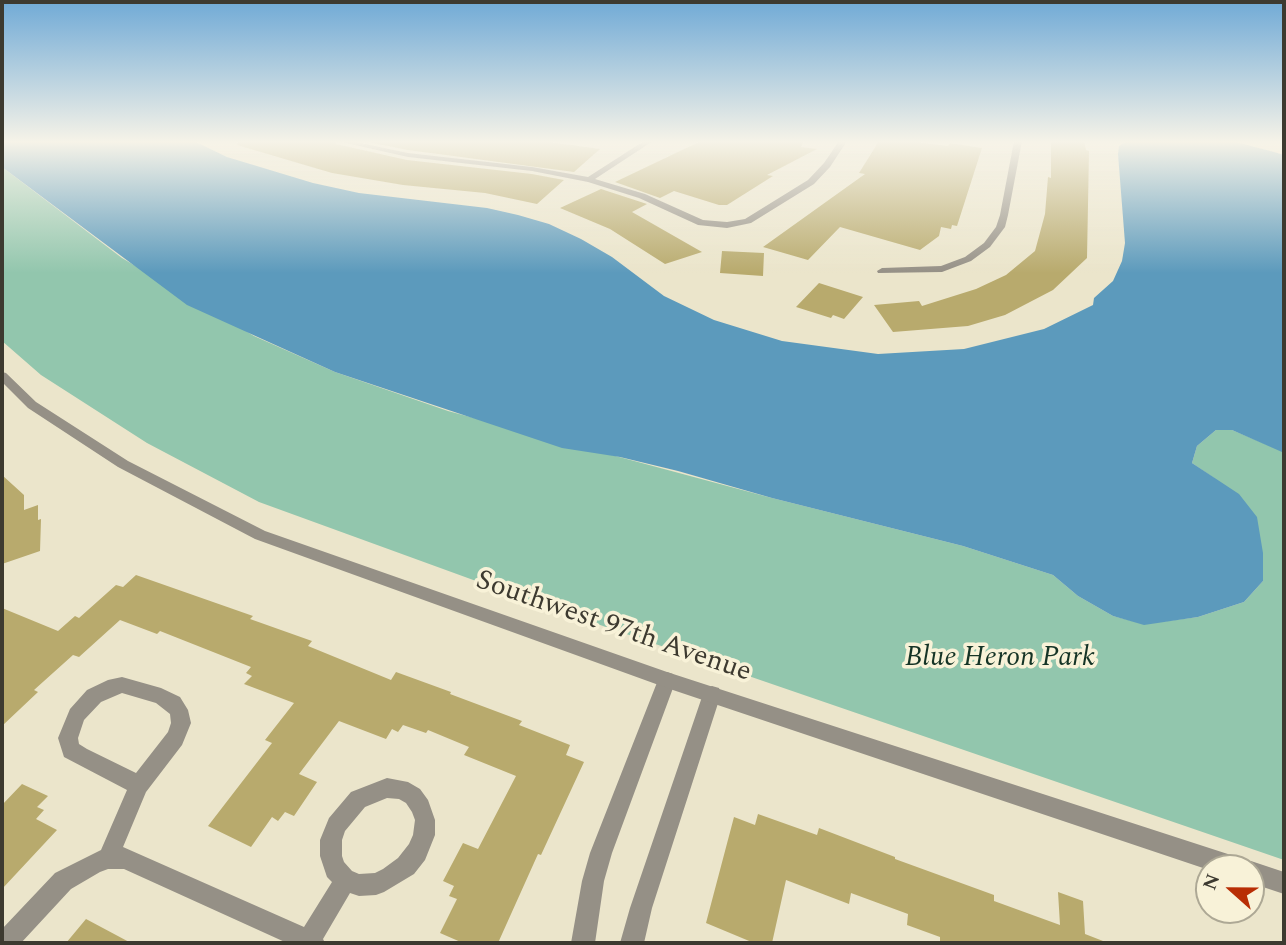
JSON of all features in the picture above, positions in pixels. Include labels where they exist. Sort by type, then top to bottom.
[{"type":"street","points":[[606,185],[642,196],[701,223],[732,225],[748,221],[808,185]]},
{"type":"street","points":[[882,271],[942,269],[968,259],[995,237],[1004,215],[1010,185]]},
{"type":"street","name":"Southwest 97th Avenue","points":[[2,376],[32,405],[123,464],[260,535],[667,680],[1195,854]]},
{"type":"street","points":[[583,943],[593,881],[601,853],[667,680]]},
{"type":"street","points":[[108,858],[139,785],[175,738],[181,723],[179,710],[162,696],[139,688],[114,686],[94,696],[77,715],[68,738],[71,750],[139,785]]},
{"type":"street","points":[[632,943],[641,908],[712,694]]},
{"type":"street","points":[[387,788],[401,789],[413,796],[421,807],[425,820],[424,835],[417,852],[406,866],[376,884],[359,885],[345,880],[335,869],[331,848],[336,825],[345,810],[358,799],[387,788]]},
{"type":"street","points":[[5,943],[63,881],[81,869],[108,858],[125,858],[137,862],[311,942],[345,880]]},
{"type":"street","points":[[1265,877],[1284,883]]},
{"type":"green space","name":"Blue Heron Park","points":[[2,185],[26,185],[122,258],[254,336],[335,372],[448,411],[963,546],[1053,575],[1078,596],[1113,616],[1144,624],[1198,617],[1244,602],[1263,581],[1214,478],[1192,463],[1197,446],[1216,430],[1232,430],[1282,451],[1284,448],[1284,860],[542,605],[259,502],[147,443],[41,375],[2,341]]},
{"type":"water","points":[[26,185],[323,185],[359,193],[487,208],[549,224],[581,239],[612,257],[664,296],[714,320],[782,341],[878,354],[964,349],[1044,329],[1093,305],[1094,298],[1113,281],[1122,261],[1125,243],[1120,185],[1284,185],[1284,448],[1282,452],[1232,430],[1216,430],[1197,446],[1192,463],[1239,494],[1257,517],[1263,553],[1263,581],[1244,602],[1198,617],[1144,625],[1113,616],[1078,596],[1053,575],[963,546],[772,498],[678,471],[620,457],[562,448],[335,372],[187,305]]},
{"type":"building","points":[[404,185],[558,185],[537,204],[485,193]]},
{"type":"building","points":[[624,185],[759,185],[727,205],[674,191],[660,198]]},
{"type":"building","points":[[849,185],[970,185],[957,226],[952,225],[951,229],[941,227],[939,236],[920,250],[840,227],[808,260],[763,247]]},
{"type":"building","points":[[1047,185],[1088,185],[1087,258],[1053,290],[1005,315],[968,326],[893,332],[874,305],[919,301],[922,306],[976,289],[1006,275],[1035,251],[1045,214]]},
{"type":"building","points":[[601,189],[647,204],[632,212],[702,252],[665,264],[610,229],[560,208]]},
{"type":"building","points":[[722,251],[764,253],[763,276],[720,273]]},
{"type":"building","points":[[819,283],[863,297],[844,319],[833,315],[831,318],[796,307]]},
{"type":"building","points":[[2,475],[24,495],[24,510],[38,505],[38,520],[41,519],[40,551],[2,564]]},
{"type":"building","points":[[136,575],[253,616],[250,619],[312,641],[308,646],[391,680],[396,672],[451,692],[450,694],[522,721],[519,725],[570,745],[566,755],[584,762],[498,943],[463,943],[440,933],[457,899],[449,896],[454,886],[443,881],[463,843],[478,849],[516,776],[464,755],[469,747],[428,730],[426,733],[403,725],[398,732],[392,729],[386,739],[339,721],[299,774],[317,782],[294,816],[285,812],[278,821],[272,817],[251,847],[208,826],[272,743],[265,740],[294,703],[244,684],[252,676],[246,673],[251,667],[160,631],[157,634],[120,620],[79,657],[73,655],[34,690],[38,692],[2,726],[2,608],[58,631],[75,616],[79,618],[116,585],[123,587]]},
{"type":"building","points":[[22,784],[48,796],[37,807],[44,810],[36,819],[57,830],[2,889],[2,805]]},
{"type":"building","points":[[758,814],[817,835],[819,828],[994,895],[994,901],[1060,925],[1058,892],[1083,901],[1085,934],[1103,941],[940,943],[940,937],[907,925],[908,914],[851,893],[849,904],[786,880],[772,943],[754,943],[706,923],[734,817],[755,825]]},
{"type":"building","points":[[86,919],[131,943],[66,943]]}]
